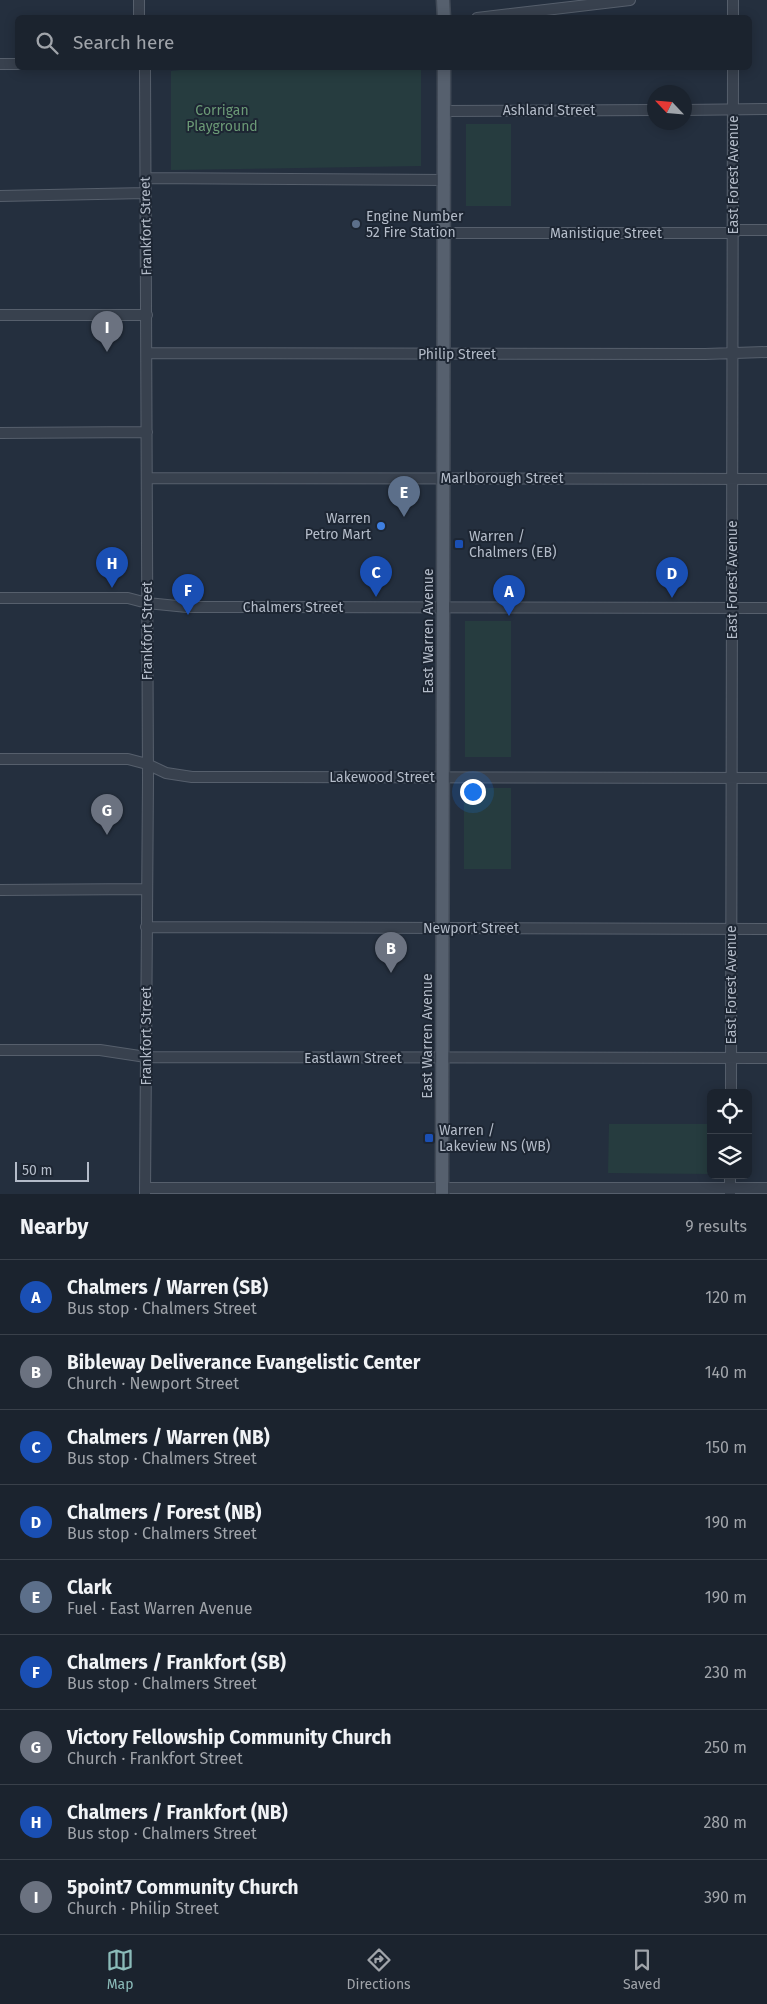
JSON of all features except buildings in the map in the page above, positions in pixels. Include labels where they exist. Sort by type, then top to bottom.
[{"type":"main road","points":[[443,0],[444,15]]},
{"type":"main road","name":"East Warren Avenue","points":[[442,1191],[444,70]]},
{"type":"street","points":[[139,0],[139,15]]},
{"type":"street","points":[[502,15],[630,0]]},
{"type":"street","points":[[733,0],[733,15]]},
{"type":"street","points":[[0,64],[15,64]]},
{"type":"street","name":"Frankfort Street","points":[[145,70],[148,432],[146,1191]]},
{"type":"street","name":"East Forest Avenue","points":[[731,1089],[733,70]]},
{"type":"street","points":[[692,110],[767,109]]},
{"type":"street","name":"Ashland Street","points":[[444,111],[647,110]]},
{"type":"street","points":[[146,178],[444,180]]},
{"type":"street","points":[[0,196],[146,193]]},
{"type":"street","name":"Manistique Street","points":[[444,233],[733,233],[740,230],[767,230]]},
{"type":"street","points":[[0,315],[147,315]]},
{"type":"street","name":"Philip Street","points":[[147,353],[767,352]]},
{"type":"street","points":[[0,433],[148,432]]},
{"type":"street","name":"Marlborough Street","points":[[147,478],[767,478]]},
{"type":"street","name":"Chalmers Street","points":[[0,598],[128,598],[147,603],[187,607],[767,608]]},
{"type":"street","name":"Lakewood Street","points":[[0,759],[128,759],[147,764],[166,773],[192,777],[767,778]]},
{"type":"street","points":[[0,890],[146,889]]},
{"type":"street","name":"Newport Street","points":[[146,927],[767,928]]},
{"type":"street","name":"Eastlawn Street","points":[[0,1050],[100,1050],[146,1057],[767,1058]]},
{"type":"street","points":[[146,1191],[730,1191],[767,1188]]},
{"type":"green space","name":"Corrigan Playground","points":[[421,70],[421,166],[171,170],[171,71]]},
{"type":"green space","points":[[466,124],[511,124],[511,206],[466,206]]},
{"type":"green space","points":[[465,621],[511,621],[511,757],[465,757]]},
{"type":"green space","points":[[464,788],[511,788],[511,869],[464,869]]},
{"type":"green space","points":[[609,1124],[707,1124],[707,1174],[608,1173]]},
{"type":"place","name":"Engine Number 52 Fire Station","points":[[356,224]]},
{"type":"place","name":"5point7 Community Church","points":[[107,352]]},
{"type":"place","name":"Clark","points":[[404,517]]},
{"type":"place","name":"Warren Petro Mart","points":[[381,526]]},
{"type":"place","name":"Warren / Chalmers (EB)","points":[[459,544]]},
{"type":"place","name":"Chalmers / Frankfort (NB)","points":[[112,588]]},
{"type":"place","name":"Chalmers / Warren (NB)","points":[[376,597]]},
{"type":"place","name":"Chalmers / Forest (NB)","points":[[672,598]]},
{"type":"place","name":"Chalmers / Frankfort (SB)","points":[[188,615]]},
{"type":"place","name":"Chalmers / Warren (SB)","points":[[509,616]]},
{"type":"place","name":"Victory Fellowship Community Church","points":[[107,835]]},
{"type":"place","name":"Bibleway Deliverance Evangelistic Center","points":[[391,973]]},
{"type":"place","name":"Warren / Lakeview NS (WB)","points":[[429,1138]]}]
